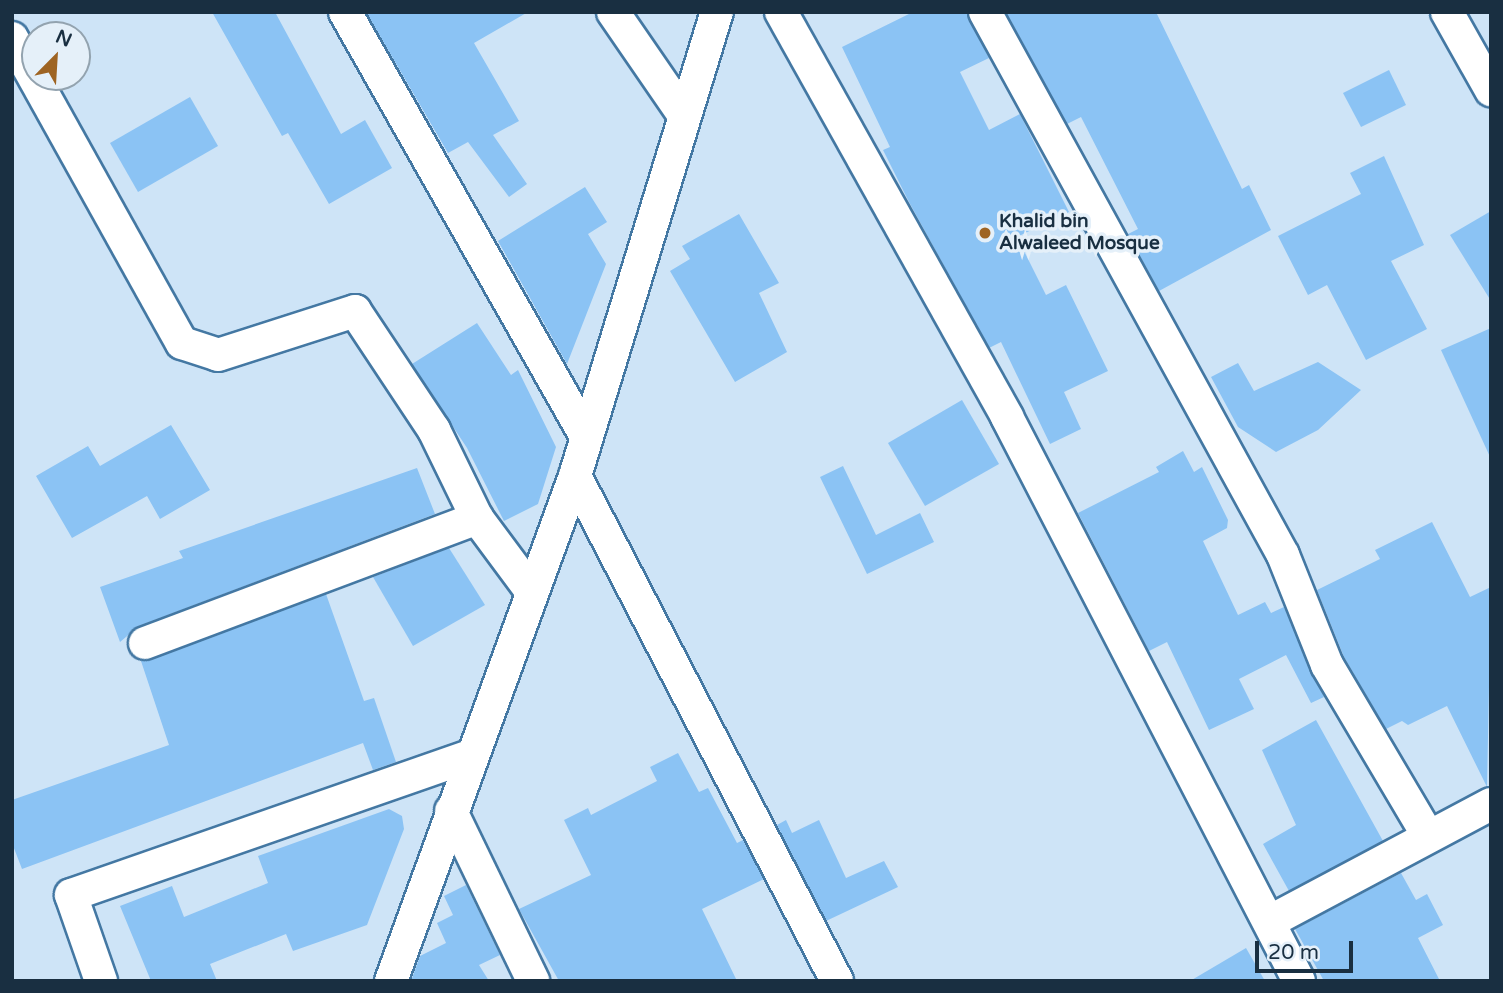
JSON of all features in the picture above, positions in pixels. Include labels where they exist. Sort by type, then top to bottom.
[{"type":"street","points":[[345,12],[586,436]]},
{"type":"street","points":[[614,12],[683,114]]},
{"type":"street","points":[[391,981],[575,476],[657,216],[683,114],[717,12]]},
{"type":"street","points":[[781,12],[1007,418],[1299,981]]},
{"type":"street","points":[[985,12],[1283,555],[1326,665],[1427,834]]},
{"type":"street","points":[[1447,12],[1491,90]]},
{"type":"street","points":[[12,38],[182,343],[218,355],[355,311],[434,430],[477,518],[533,592]]},
{"type":"street","points":[[575,476],[836,981]]},
{"type":"street","points":[[145,643],[477,518]]},
{"type":"street","points":[[102,981],[71,895],[472,755]]},
{"type":"street","points":[[1269,922],[1427,834],[1491,804]]},
{"type":"street","points":[[451,811],[533,981]]},
{"type":"building","points":[[212,12],[275,12],[341,134],[365,120],[392,168],[329,204],[288,133],[282,136]]},
{"type":"building","points":[[366,12],[528,12],[474,43],[519,121],[493,135],[527,184],[509,197],[468,142],[448,153]]},
{"type":"building","points":[[913,12],[967,12],[989,58],[960,72],[989,130],[1020,114],[1069,212],[1017,237],[1046,295],[1066,285],[1108,371],[1064,392],[1081,429],[1050,444],[1001,342],[989,348],[909,202],[883,150],[890,147],[842,47]]},
{"type":"building","points":[[1006,12],[1156,12],[1242,189],[1249,185],[1271,230],[1159,291],[1128,234],[1138,229],[1081,117],[1067,124]]},
{"type":"building","points":[[1389,70],[1406,105],[1361,127],[1343,93]]},
{"type":"building","points":[[190,97],[218,146],[138,192],[110,143]]},
{"type":"building","points":[[1384,156],[1424,245],[1391,261],[1427,329],[1366,360],[1327,285],[1308,295],[1278,236],[1361,194],[1350,173]]},
{"type":"building","points":[[585,187],[607,222],[588,234],[606,264],[567,364],[498,241]]},
{"type":"building","points":[[1491,211],[1491,301],[1450,235]]},
{"type":"building","points":[[739,214],[779,283],[759,293],[787,352],[735,382],[670,271],[690,259],[682,246]]},
{"type":"building","points":[[477,323],[511,375],[518,370],[556,447],[538,504],[504,521],[467,448],[412,364]]},
{"type":"building","points":[[1491,328],[1491,459],[1441,350]]},
{"type":"building","points":[[1318,362],[1361,390],[1318,430],[1276,452],[1238,427],[1211,377],[1238,363],[1254,391]]},
{"type":"building","points":[[962,400],[999,464],[925,506],[888,443]]},
{"type":"building","points":[[171,425],[210,490],[160,519],[147,496],[72,538],[36,476],[88,446],[100,466]]},
{"type":"building","points":[[1183,451],[1194,472],[1202,467],[1228,520],[1227,528],[1203,541],[1238,615],[1265,602],[1271,613],[1284,607],[1324,697],[1311,703],[1286,655],[1239,679],[1254,709],[1209,730],[1167,642],[1149,651],[1078,513],[1159,472],[1156,467]]},
{"type":"building","points":[[843,466],[876,535],[920,513],[934,542],[867,574],[820,477]]},
{"type":"building","points":[[417,468],[435,514],[139,626],[120,642],[100,587],[183,558],[179,551]]},
{"type":"building","points":[[1432,522],[1470,597],[1491,587],[1487,787],[1447,706],[1408,725],[1402,721],[1386,729],[1344,657],[1317,590],[1380,559],[1375,550]]},
{"type":"building","points":[[449,548],[485,605],[413,646],[373,577]]},
{"type":"building","points":[[326,594],[364,701],[374,698],[396,762],[373,770],[363,743],[22,869],[12,843],[12,800],[169,745],[141,661]]},
{"type":"building","points":[[1316,720],[1383,841],[1289,891],[1263,844],[1296,825],[1262,750]]},
{"type":"building","points":[[678,753],[699,792],[708,788],[737,843],[743,840],[764,879],[702,909],[737,981],[559,981],[519,909],[591,875],[564,820],[588,808],[591,815],[657,781],[650,767]]},
{"type":"building","points":[[389,809],[402,816],[404,829],[367,925],[293,951],[286,934],[210,964],[217,981],[151,981],[120,906],[172,886],[184,917],[268,883],[258,856]]},
{"type":"building","points":[[786,820],[792,833],[819,820],[846,878],[884,861],[898,887],[826,921],[777,825]]},
{"type":"building","points":[[1401,873],[1416,900],[1427,894],[1443,925],[1418,938],[1440,981],[1324,981],[1295,929]]},
{"type":"building","points":[[466,885],[500,955],[479,965],[489,981],[411,981],[420,956],[446,943],[437,923],[453,915],[444,896]]},
{"type":"building","points":[[1246,948],[1265,981],[1190,981]]},
{"type":"place","name":"Khalid bin Alwaleed Mosque","points":[[985,233]]}]
